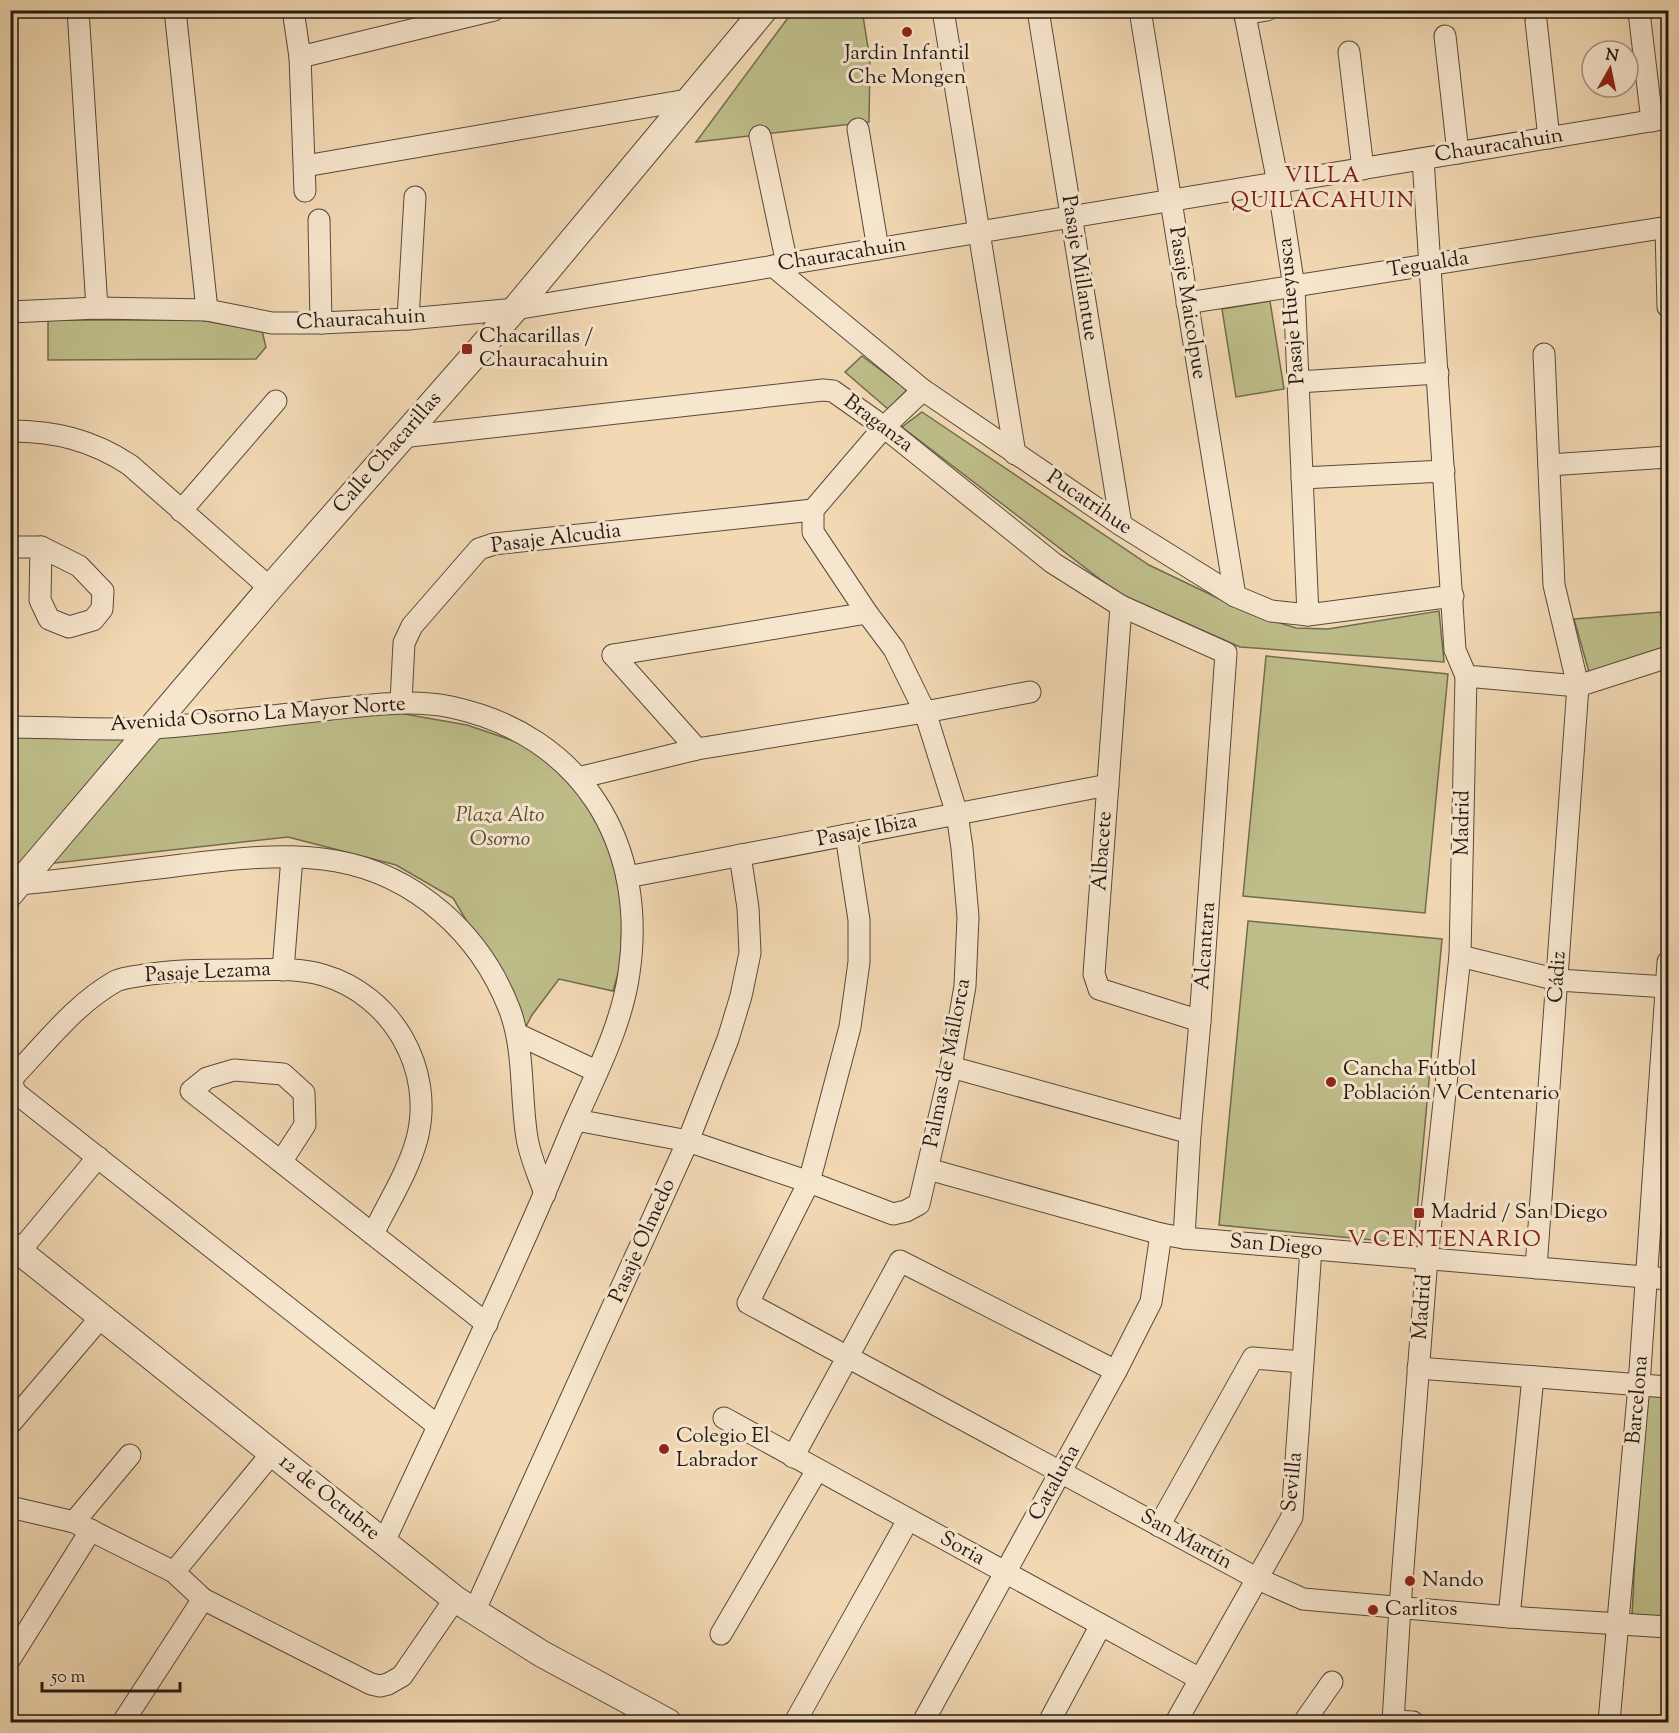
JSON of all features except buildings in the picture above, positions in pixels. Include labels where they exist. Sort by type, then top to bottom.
[{"type":"street","points":[[78,10],[96,308]]},
{"type":"street","points":[[175,10],[207,310]]},
{"type":"street","points":[[293,10],[300,57],[305,191]]},
{"type":"street","points":[[300,57],[495,10]]},
{"type":"street","name":"Calle Chacarillas","points":[[13,888],[270,588],[515,309],[764,10]]},
{"type":"street","points":[[943,10],[1015,454]]},
{"type":"street","name":"Pasaje Millantue","points":[[1038,10],[1121,525]]},
{"type":"street","name":"Pasaje Maicolpue","points":[[1140,10],[1235,596]]},
{"type":"street","points":[[1244,12],[1267,10]]},
{"type":"street","name":"Pasaje Hueyusca","points":[[1244,12],[1278,183],[1294,287],[1308,615]]},
{"type":"street","points":[[1639,12],[1660,120]]},
{"type":"street","points":[[1536,21],[1550,138]]},
{"type":"street","points":[[1445,36],[1458,153]]},
{"type":"street","points":[[1349,52],[1363,169]]},
{"type":"street","points":[[305,166],[687,100]]},
{"type":"street","name":"Chauracahuin","points":[[10,312],[96,308],[207,310],[272,323],[321,324],[515,309],[1660,120]]},
{"type":"street","points":[[858,129],[878,249]]},
{"type":"street","points":[[760,136],[780,265]]},
{"type":"street","points":[[1423,159],[1455,650],[1466,676],[1578,687],[1668,657]]},
{"type":"street","points":[[408,319],[415,197]]},
{"type":"street","points":[[319,220],[321,324]]},
{"type":"street","points":[[1667,227],[1668,307]]},
{"type":"street","name":"Tegualda","points":[[1187,303],[1667,227]]},
{"type":"street","name":"Pucatrihue","points":[[780,265],[923,390],[1121,525],[1235,596],[1271,611],[1308,615],[1453,596]]},
{"type":"street","name":"Cádiz","points":[[1536,1268],[1578,687],[1554,585],[1544,354]]},
{"type":"street","points":[[1298,382],[1438,373]]},
{"type":"street","name":"Braganza","points":[[401,437],[823,390],[833,391],[884,427],[1053,562],[1121,606],[1226,653]]},
{"type":"street","points":[[813,510],[884,427],[923,390]]},
{"type":"street","points":[[181,511],[276,401]]},
{"type":"street","points":[[10,431],[61,434],[97,446],[130,465],[270,588]]},
{"type":"street","points":[[1550,465],[1668,457]]},
{"type":"street","points":[[1302,478],[1444,471]]},
{"type":"street","name":"Palmas de Mallorca","points":[[576,1120],[688,1141],[893,1214],[906,1211],[919,1204],[959,1027],[967,952],[966,882],[957,814],[925,712],[894,649],[813,532],[813,510]]},
{"type":"street","name":"Pasaje Alcudia","points":[[400,702],[404,643],[412,626],[479,549],[485,546],[813,510]]},
{"type":"street","points":[[10,547],[41,548]]},
{"type":"street","name":"Albacete","points":[[1121,606],[1094,974],[1099,989],[1200,1021]]},
{"type":"street","points":[[697,749],[613,656],[867,613]]},
{"type":"street","name":"Alcantara","points":[[1184,1238],[1226,653]]},
{"type":"street","name":"Madrid","points":[[1400,1722],[1400,1607],[1418,1368],[1427,1258],[1460,956],[1466,676]]},
{"type":"street","points":[[578,778],[697,749],[925,712],[1030,692]]},
{"type":"street","name":"Avenida Osorno La Mayor Norte","points":[[10,727],[151,728],[400,702],[448,706],[493,719],[548,751],[578,778],[603,810],[619,844],[627,877],[632,925],[629,974],[617,1024],[487,1324],[384,1542]]},
{"type":"street","name":"Pasaje Ibiza","points":[[627,877],[1108,785]]},
{"type":"street","points":[[808,1182],[850,1027],[859,963],[859,920],[846,835]]},
{"type":"street","name":"Pasaje Olmedo","points":[[203,1599],[363,1680],[380,1686],[396,1681],[402,1676],[465,1606],[688,1141],[728,1039],[741,996],[750,953],[748,908],[740,855]]},
{"type":"street","points":[[13,888],[245,857],[292,857],[338,862],[383,875],[414,891],[442,912],[476,947],[501,988],[517,1034],[527,1140],[545,1194]]},
{"type":"street","points":[[284,970],[292,857]]},
{"type":"street","points":[[1460,956],[1558,980],[1667,987]]},
{"type":"street","name":"Barcelona","points":[[1609,1722],[1639,1385],[1658,1278],[1668,962]]},
{"type":"street","name":"Pasaje Lezama","points":[[373,1234],[417,1139],[421,1103],[416,1068],[401,1035],[390,1018],[360,992],[323,975],[284,970],[171,971],[119,980],[84,1002],[14,1076],[12,1085],[16,1093],[438,1426]]},
{"type":"street","points":[[517,1034],[596,1071]]},
{"type":"street","points":[[951,1067],[1190,1133]]},
{"type":"street","points":[[281,1162],[305,1125],[304,1093],[283,1074],[234,1070],[207,1078],[191,1091],[281,1162],[373,1234],[487,1324]]},
{"type":"street","points":[[15,1248],[98,1157]]},
{"type":"street","name":"San Diego","points":[[928,1168],[1161,1234],[1184,1238],[1658,1278]]},
{"type":"street","name":"San Martín","points":[[808,1182],[748,1303],[1258,1579],[1303,1599],[1509,1617],[1668,1627]]},
{"type":"street","name":"Cataluña","points":[[922,1722],[1116,1371],[1151,1302],[1161,1234]]},
{"type":"street","name":"12 de Octubre","points":[[15,1248],[465,1606],[542,1654],[668,1722]]},
{"type":"street","name":"Sevilla","points":[[1176,1722],[1292,1517],[1311,1249]]},
{"type":"street","points":[[793,1457],[900,1261],[1116,1371]]},
{"type":"street","points":[[15,1411],[101,1317]]},
{"type":"street","points":[[1159,1526],[1253,1358],[1302,1362]]},
{"type":"street","points":[[1418,1368],[1668,1387]]},
{"type":"street","points":[[1509,1617],[1533,1377]]},
{"type":"street","name":"Soria","points":[[724,1418],[1200,1679]]},
{"type":"street","points":[[174,1572],[272,1453]]},
{"type":"street","points":[[10,1659],[82,1526],[130,1455]]},
{"type":"street","points":[[721,1634],[817,1470]]},
{"type":"street","points":[[10,1507],[82,1526],[174,1572],[203,1599],[123,1722]]},
{"type":"street","points":[[795,1722],[908,1520]]},
{"type":"street","points":[[1048,1722],[1101,1625]]},
{"type":"street","points":[[1304,1722],[1332,1682]]},
{"type":"green space","points":[[793,11],[889,11],[863,16],[870,60],[869,122],[696,142]]},
{"type":"green space","points":[[1270,301],[1284,389],[1236,397],[1222,309]]},
{"type":"green space","points":[[48,320],[200,320],[262,331],[266,347],[256,359],[48,360]]},
{"type":"green space","points":[[862,356],[907,390],[888,409],[845,372]]},
{"type":"green space","points":[[922,412],[1149,565],[1251,614],[1296,628],[1328,629],[1439,611],[1444,662],[1240,647],[1118,593],[902,427]]},
{"type":"green space","points":[[1660,612],[1667,646],[1589,672],[1574,619]]},
{"type":"green space","points":[[1266,656],[1448,674],[1425,913],[1243,896]]},
{"type":"green space","name":"Plaza Alto Osorno","points":[[393,712],[467,725],[514,741],[548,758],[576,786],[605,832],[617,872],[622,911],[621,963],[613,991],[559,979],[532,1015],[523,1032],[478,940],[453,898],[396,865],[288,837],[11,868],[11,730]]},
{"type":"green space","name":"Cancha Fútbol Población V Centenario","points":[[1248,921],[1442,939],[1414,1244],[1219,1225]]},
{"type":"green space","points":[[1644,1389],[1668,1391],[1668,1618],[1632,1615]]},
{"type":"place","name":"Jardin Infantil Che Mongen","points":[[907,32]]},
{"type":"place","name":"Chacarillas / Chauracahuin","points":[[467,349]]},
{"type":"place","name":"Cancha Fútbol Población V Centenario","points":[[1331,1082]]},
{"type":"place","name":"Madrid / San Diego","points":[[1419,1213]]},
{"type":"place","name":"Colegio El Labrador","points":[[664,1449]]},
{"type":"place","name":"Nando","points":[[1410,1581]]},
{"type":"place","name":"Carlitos","points":[[1373,1610]]},
{"type":"district","name":"VILLA QUILACAHUIN","points":[[1323,190]]},
{"type":"district","name":"V CENTENARIO","points":[[1445,1241]]}]
